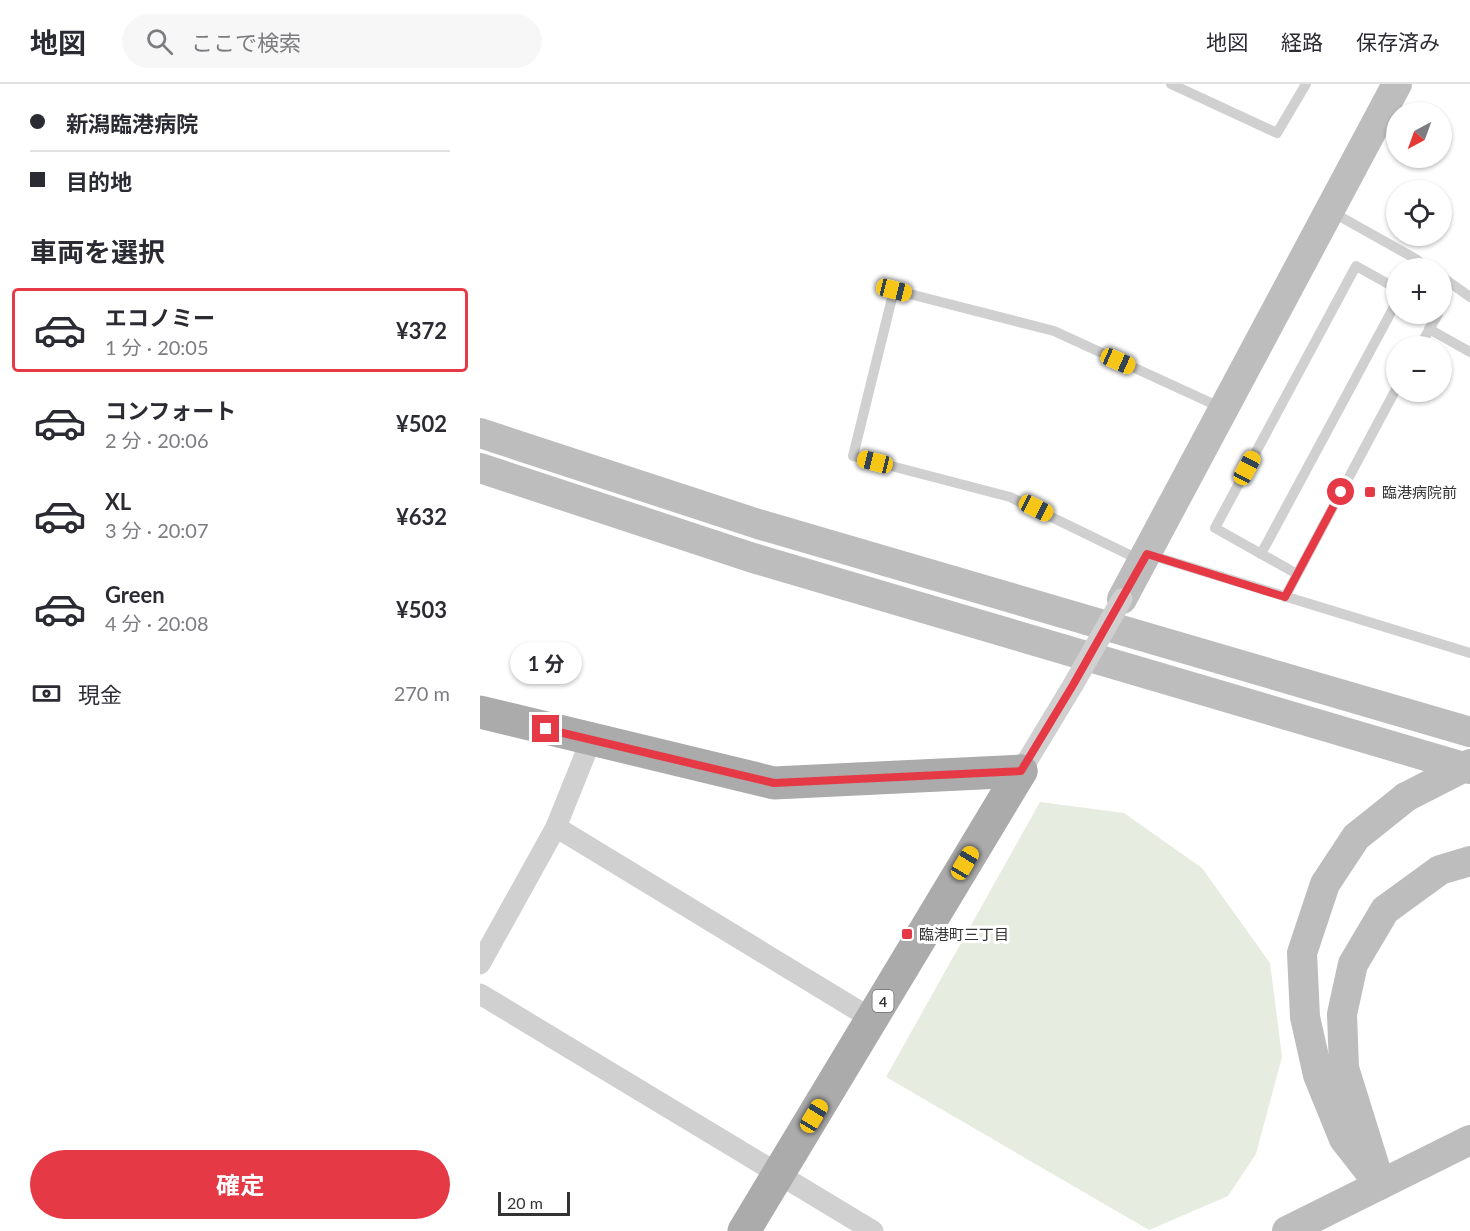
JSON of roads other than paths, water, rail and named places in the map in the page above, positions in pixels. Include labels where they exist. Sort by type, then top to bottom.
[{"type":"main road","points":[[480,712],[774,783],[1021,771]]},
{"type":"main road","name":"4","points":[[744,1231],[1021,771]]},
{"type":"street","points":[[1021,771],[1145,558],[1397,84]]},
{"type":"street","points":[[480,433],[758,524],[1470,732]]},
{"type":"street","points":[[480,468],[753,558],[1470,767]]},
{"type":"street","points":[[480,964],[556,827],[591,740]]},
{"type":"street","points":[[1380,1185],[1344,1139],[1318,1075],[1305,1017],[1302,953],[1325,884],[1356,837],[1406,797],[1470,767]]},
{"type":"street","points":[[556,827],[872,1019]]},
{"type":"street","points":[[1380,1185],[1344,1068],[1342,1014],[1353,964],[1385,910],[1440,870],[1470,861]]},
{"type":"street","points":[[480,994],[873,1231]]},
{"type":"street","points":[[1287,1231],[1470,1140]]},
{"type":"lane","points":[[1171,84],[1277,133],[1306,84]]},
{"type":"lane","points":[[1330,211],[1414,258]]},
{"type":"lane","points":[[1297,574],[1215,528],[1356,266],[1386,283]]},
{"type":"lane","points":[[1452,284],[1470,297]]},
{"type":"lane","points":[[1225,410],[1054,331],[894,290],[853,456],[1011,497],[1145,558],[1285,597],[1470,653]]},
{"type":"lane","points":[[1261,554],[1386,322]]},
{"type":"lane","points":[[1425,336],[1433,324]]},
{"type":"lane","points":[[1430,329],[1470,352]]},
{"type":"lane","points":[[1285,597],[1389,402]]},
{"type":"place","name":"臨港病院前","points":[[1370,492]]},
{"type":"place","name":"臨港町三丁目","points":[[907,934]]}]
